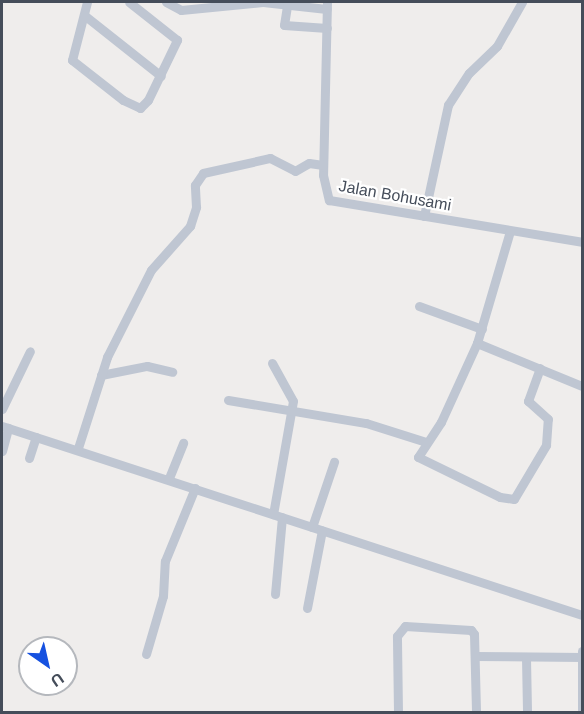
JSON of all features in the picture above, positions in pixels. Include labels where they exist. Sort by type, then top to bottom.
[{"type":"street","points":[[87,2],[72,57],[84,71],[140,108],[161,76],[177,40],[129,2]]},
{"type":"street","points":[[166,2],[181,10],[257,2],[287,6],[327,5]]},
{"type":"street","points":[[424,216],[448,105],[461,82],[497,46],[522,2]]},
{"type":"street","name":"Jalan Bohusami","points":[[327,5],[323,165],[325,192],[329,200],[582,242]]},
{"type":"street","points":[[287,6],[284,25],[327,28]]},
{"type":"street","points":[[84,15],[161,76]]},
{"type":"street","points":[[78,448],[101,375],[151,270],[190,226],[196,207],[195,185],[202,173],[270,158],[295,171],[309,163],[323,165]]},
{"type":"street","points":[[510,231],[483,329],[441,422],[418,454],[422,461],[500,497],[514,499],[546,445],[548,419],[528,401],[540,369]]},
{"type":"street","points":[[419,306],[483,329]]},
{"type":"street","points":[[477,343],[582,386]]},
{"type":"street","points":[[2,409],[30,351]]},
{"type":"street","points":[[272,363],[291,395],[292,412],[278,515],[275,594]]},
{"type":"street","points":[[101,375],[147,366],[172,372]]},
{"type":"street","points":[[228,400],[366,423],[426,442]]},
{"type":"street","points":[[2,451],[5,427],[78,448],[582,615]]},
{"type":"street","points":[[29,458],[36,436]]},
{"type":"street","points":[[169,478],[183,443]]},
{"type":"street","points":[[312,527],[334,462]]},
{"type":"street","points":[[146,654],[163,596],[165,561],[195,488]]},
{"type":"street","points":[[307,608],[322,530]]},
{"type":"street","points":[[398,712],[399,630],[405,626],[468,627],[474,634],[476,712]]},
{"type":"street","points":[[582,651],[582,712]]},
{"type":"street","points":[[475,656],[582,657]]},
{"type":"street","points":[[526,658],[527,712]]}]
